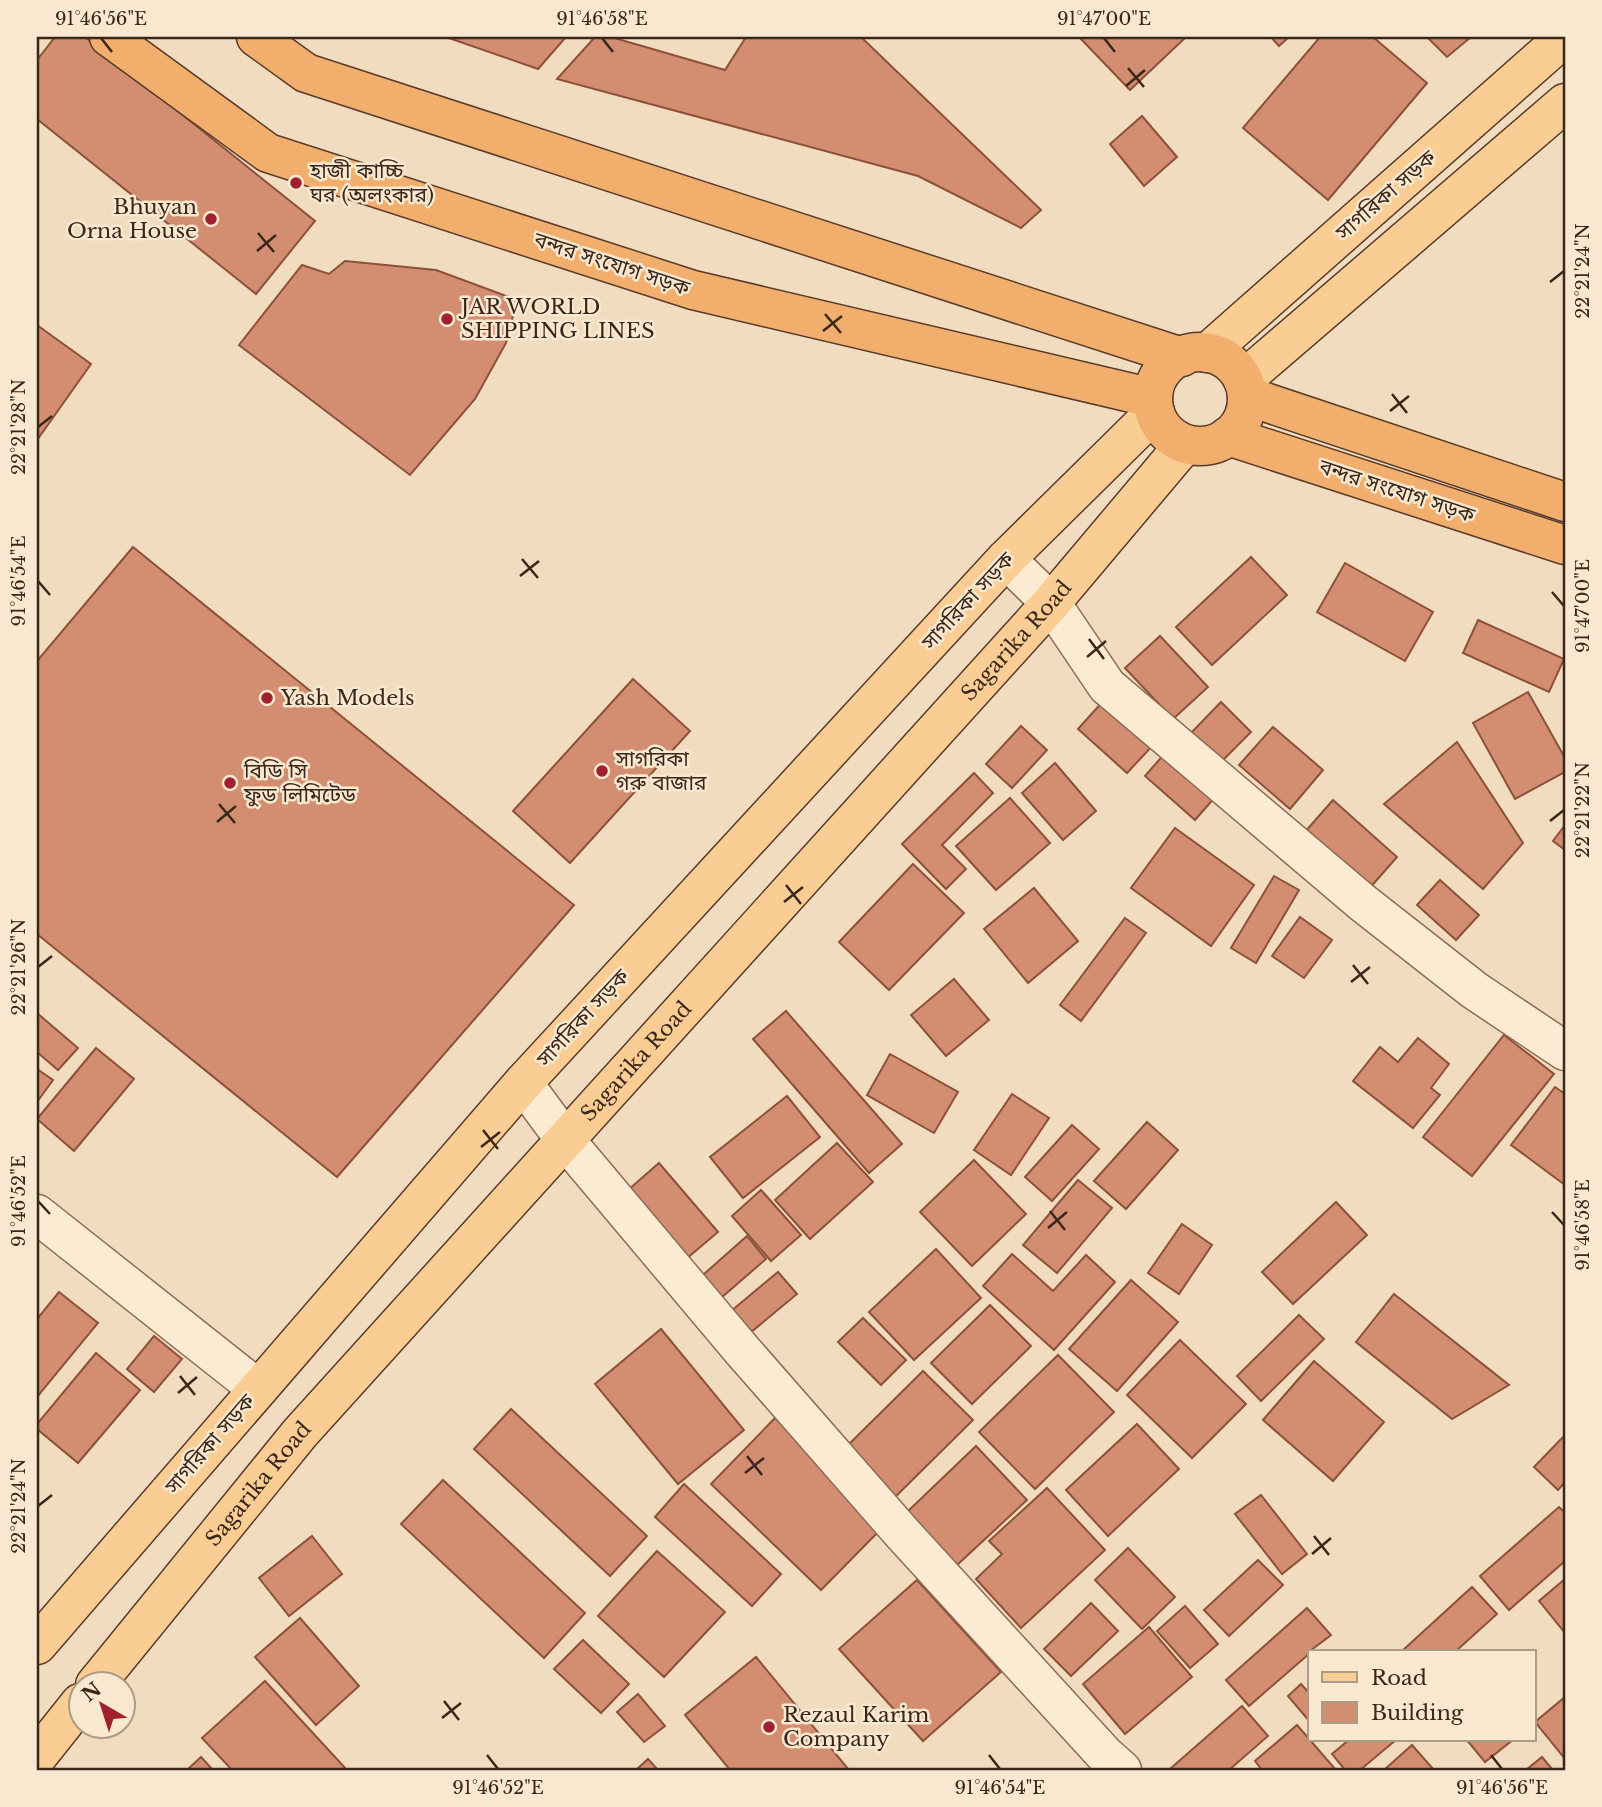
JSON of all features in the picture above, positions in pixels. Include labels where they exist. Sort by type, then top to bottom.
[{"type":"highway","name":"বন্দর সংযোগ সড়ক","points":[[109,37],[268,153],[693,290],[1154,405]]},
{"type":"highway","points":[[256,37],[306,73],[1194,355],[1222,358],[1234,367],[1245,388],[1245,412],[1239,426],[1214,444],[1185,444],[1172,437],[1161,426],[1154,405],[1156,384],[1164,369],[1176,358],[1194,355]]},
{"type":"highway","name":"বন্দর সংযোগ সড়ক","points":[[1245,388],[1565,502]]},
{"type":"highway","name":"বন্দর সংযোগ সড়ক","points":[[1228,436],[1565,545]]},
{"type":"main road","name":"সাগরিকা সড়ক","points":[[1194,355],[1565,37]]},
{"type":"main road","points":[[1245,388],[1565,103]]},
{"type":"main road","name":"সাগরিকা সড়ক","points":[[37,1645],[523,1083],[1006,559],[1154,405]]},
{"type":"main road","name":"Sagarika Road","points":[[107,1671],[300,1433],[1051,603],[1185,444]]},
{"type":"main road","points":[[37,1757],[66,1721]]},
{"type":"street","points":[[1006,559],[1051,603],[1107,686],[1373,911],[1474,990],[1565,1051]]},
{"type":"street","points":[[523,1083],[566,1141],[741,1349],[904,1534],[1105,1755],[1122,1770]]},
{"type":"street","points":[[37,1214],[258,1389]]},
{"type":"building","points":[[55,37],[85,37],[315,221],[256,294],[37,119],[37,60]]},
{"type":"building","points":[[446,37],[566,37],[538,69]]},
{"type":"building","points":[[595,37],[611,37],[725,70],[746,37],[861,37],[1041,210],[1021,228],[918,176],[557,79]]},
{"type":"building","points":[[1079,37],[1186,37],[1130,90]]},
{"type":"building","points":[[1271,37],[1289,37],[1279,46]]},
{"type":"building","points":[[1320,37],[1373,37],[1427,83],[1328,200],[1243,128]]},
{"type":"building","points":[[1427,37],[1471,37],[1447,57]]},
{"type":"building","points":[[1142,116],[1177,157],[1144,186],[1110,144]]},
{"type":"building","points":[[345,261],[436,270],[517,300],[506,343],[475,399],[410,475],[239,345],[302,265],[329,274]]},
{"type":"building","points":[[37,325],[91,364],[37,440]]},
{"type":"building","name":"বিডি সি ফুড লিমিটেড","points":[[133,547],[574,905],[337,1177],[37,934],[37,661]]},
{"type":"building","points":[[1251,557],[1287,595],[1212,665],[1176,627]]},
{"type":"building","points":[[1345,563],[1433,612],[1405,661],[1317,612]]},
{"type":"building","points":[[1478,620],[1564,659],[1549,692],[1463,653]]},
{"type":"building","points":[[1160,636],[1208,687],[1173,719],[1125,668]]},
{"type":"building","name":"সাগরিকা গরু বাজার","points":[[633,679],[690,731],[570,863],[513,811]]},
{"type":"building","points":[[1528,692],[1565,758],[1565,772],[1515,799],[1473,723]]},
{"type":"building","points":[[1106,698],[1155,743],[1127,773],[1078,729]]},
{"type":"building","points":[[1221,702],[1251,732],[1221,762],[1191,733]]},
{"type":"building","points":[[1021,726],[1047,750],[1012,788],[986,764]]},
{"type":"building","points":[[1273,727],[1323,770],[1290,809],[1239,765]]},
{"type":"building","points":[[1457,742],[1523,843],[1483,889],[1384,804]]},
{"type":"building","points":[[1166,752],[1216,796],[1195,820],[1145,776]]},
{"type":"building","points":[[1055,763],[1096,811],[1063,840],[1022,793]]},
{"type":"building","points":[[974,773],[993,793],[942,845],[966,869],[946,889],[902,844]]},
{"type":"building","points":[[1010,798],[1050,843],[996,890],[956,846]]},
{"type":"building","points":[[1333,800],[1397,857],[1368,890],[1304,833]]},
{"type":"building","points":[[1565,825],[1565,850],[1553,841]]},
{"type":"building","points":[[1175,828],[1254,885],[1211,946],[1131,888]]},
{"type":"building","points":[[913,864],[964,913],[889,990],[839,942]]},
{"type":"building","points":[[1274,876],[1299,890],[1256,963],[1231,948]]},
{"type":"building","points":[[1440,880],[1479,915],[1456,940],[1417,905]]},
{"type":"building","points":[[1034,888],[1078,941],[1028,983],[984,929]]},
{"type":"building","points":[[1300,917],[1332,940],[1304,978],[1272,956]]},
{"type":"building","points":[[1125,918],[1146,933],[1081,1021],[1060,1005]]},
{"type":"building","points":[[954,979],[989,1020],[946,1056],[911,1015]]},
{"type":"building","points":[[786,1011],[902,1144],[869,1173],[753,1039]]},
{"type":"building","points":[[37,1013],[78,1048],[58,1070],[37,1052]]},
{"type":"building","points":[[1504,1035],[1554,1074],[1472,1176],[1423,1137]]},
{"type":"building","points":[[1418,1038],[1449,1064],[1431,1088],[1440,1095],[1413,1128],[1353,1081],[1380,1047],[1398,1062]]},
{"type":"building","points":[[96,1048],[134,1079],[74,1151],[37,1119]]},
{"type":"building","points":[[890,1054],[958,1092],[934,1133],[867,1095]]},
{"type":"building","points":[[37,1069],[53,1080],[37,1102]]},
{"type":"building","points":[[1555,1087],[1565,1094],[1565,1185],[1511,1145]]},
{"type":"building","points":[[1012,1094],[1049,1118],[1011,1175],[974,1150]]},
{"type":"building","points":[[787,1096],[820,1137],[743,1198],[710,1157]]},
{"type":"building","points":[[1147,1122],[1178,1150],[1126,1209],[1094,1181]]},
{"type":"building","points":[[1072,1125],[1099,1149],[1052,1201],[1025,1177]]},
{"type":"building","points":[[837,1143],[873,1182],[810,1239],[775,1200]]},
{"type":"building","points":[[974,1160],[1026,1214],[972,1266],[920,1212]]},
{"type":"building","points":[[659,1163],[718,1232],[679,1265],[620,1197]]},
{"type":"building","points":[[1078,1180],[1112,1208],[1057,1273],[1023,1245]]},
{"type":"building","points":[[761,1190],[801,1235],[771,1261],[732,1216]]},
{"type":"building","points":[[1336,1202],[1367,1235],[1293,1304],[1262,1272]]},
{"type":"building","points":[[1182,1224],[1212,1245],[1179,1294],[1148,1273]]},
{"type":"building","points":[[747,1236],[766,1259],[714,1304],[695,1282]]},
{"type":"building","points":[[936,1249],[981,1298],[914,1360],[869,1312]]},
{"type":"building","points":[[1012,1254],[1053,1291],[1086,1255],[1115,1282],[1054,1350],[983,1286]]},
{"type":"building","points":[[778,1272],[797,1294],[744,1338],[725,1316]]},
{"type":"building","points":[[1131,1280],[1178,1322],[1117,1391],[1069,1349]]},
{"type":"building","points":[[59,1292],[98,1323],[37,1397],[37,1319]]},
{"type":"building","points":[[1394,1294],[1509,1385],[1452,1419],[1356,1342]]},
{"type":"building","points":[[990,1305],[1031,1346],[972,1404],[931,1363]]},
{"type":"building","points":[[1299,1315],[1324,1339],[1261,1401],[1237,1376]]},
{"type":"building","points":[[863,1318],[906,1360],[881,1385],[838,1342]]},
{"type":"building","points":[[661,1329],[744,1430],[678,1484],[595,1384]]},
{"type":"building","points":[[154,1336],[182,1359],[154,1392],[127,1369]]},
{"type":"building","points":[[1180,1340],[1246,1404],[1192,1458],[1127,1395]]},
{"type":"building","points":[[96,1353],[140,1390],[78,1463],[37,1429],[37,1424]]},
{"type":"building","points":[[1058,1355],[1114,1412],[1035,1489],[979,1432]]},
{"type":"building","points":[[1314,1361],[1384,1422],[1333,1481],[1263,1420]]},
{"type":"building","points":[[923,1371],[973,1420],[887,1505],[838,1455]]},
{"type":"building","points":[[511,1409],[647,1536],[610,1576],[474,1449]]},
{"type":"building","points":[[775,1418],[885,1525],[821,1590],[711,1484]]},
{"type":"building","points":[[1137,1424],[1179,1469],[1108,1536],[1066,1490]]},
{"type":"building","points":[[1565,1435],[1565,1482],[1558,1490],[1534,1467]]},
{"type":"building","points":[[976,1446],[1027,1500],[956,1566],[906,1513]]},
{"type":"building","points":[[443,1480],[585,1613],[544,1658],[401,1524]]},
{"type":"building","points":[[684,1484],[781,1574],[752,1606],[655,1517]]},
{"type":"building","points":[[1047,1488],[1105,1550],[1021,1628],[976,1579],[1002,1554],[989,1541]]},
{"type":"building","points":[[1261,1495],[1307,1554],[1282,1574],[1235,1514]]},
{"type":"building","points":[[1559,1507],[1565,1513],[1565,1561],[1509,1610],[1480,1576]]},
{"type":"building","points":[[312,1536],[342,1574],[289,1616],[259,1578]]},
{"type":"building","points":[[1128,1548],[1175,1597],[1142,1629],[1095,1580]]},
{"type":"building","points":[[657,1551],[725,1612],[664,1677],[598,1616]]},
{"type":"building","points":[[1258,1560],[1283,1585],[1229,1636],[1204,1610]]},
{"type":"building","points":[[1565,1579],[1565,1633],[1539,1601]]},
{"type":"building","points":[[917,1580],[1001,1672],[923,1741],[839,1649]]},
{"type":"building","points":[[1472,1587],[1497,1614],[1457,1650],[1403,1650]]},
{"type":"building","points":[[1091,1603],[1118,1631],[1071,1676],[1044,1649]]},
{"type":"building","points":[[1185,1606],[1218,1644],[1190,1668],[1157,1631]]},
{"type":"building","points":[[1307,1608],[1331,1635],[1308,1650],[1308,1655],[1249,1706],[1226,1680]]},
{"type":"building","points":[[300,1618],[359,1686],[316,1725],[255,1657]]},
{"type":"building","points":[[1149,1627],[1192,1677],[1125,1734],[1083,1684]]},
{"type":"building","points":[[583,1640],[629,1684],[601,1713],[554,1669]]},
{"type":"building","points":[[756,1657],[849,1770],[730,1770],[685,1715]]},
{"type":"building","points":[[265,1681],[347,1770],[232,1770],[202,1738]]},
{"type":"building","points":[[1301,1684],[1308,1692],[1308,1720],[1288,1696]]},
{"type":"building","points":[[638,1694],[665,1726],[644,1742],[617,1712]]},
{"type":"building","points":[[1565,1697],[1565,1759],[1536,1723]]},
{"type":"building","points":[[1242,1706],[1268,1736],[1229,1770],[1171,1768]]},
{"type":"building","points":[[1297,1725],[1308,1741],[1336,1770],[1262,1770],[1255,1761]]},
{"type":"building","points":[[1348,1741],[1395,1741],[1360,1770],[1345,1770],[1332,1754]]},
{"type":"building","points":[[1468,1741],[1511,1741],[1485,1762]]},
{"type":"building","points":[[1412,1745],[1434,1770],[1384,1770]]},
{"type":"building","points":[[201,1757],[213,1770],[187,1770]]},
{"type":"building","points":[[1542,1757],[1553,1770],[1526,1770]]},
{"type":"building","points":[[648,1759],[658,1770],[636,1770]]},
{"type":"place","name":"হাজী কাচ্চি ঘর (অলংকার)","points":[[296,183]]},
{"type":"place","name":"Bhuyan Orna House","points":[[211,219]]},
{"type":"place","name":"JAR WORLD SHIPPING LINES","points":[[447,319]]},
{"type":"place","name":"Yash Models","points":[[267,698]]},
{"type":"place","name":"সাগরিকা গরু বাজার","points":[[602,771]]},
{"type":"place","name":"বিডি সি ফুড লিমিটেড","points":[[230,783]]},
{"type":"place","name":"Rezaul Karim Company","points":[[769,1727]]}]
